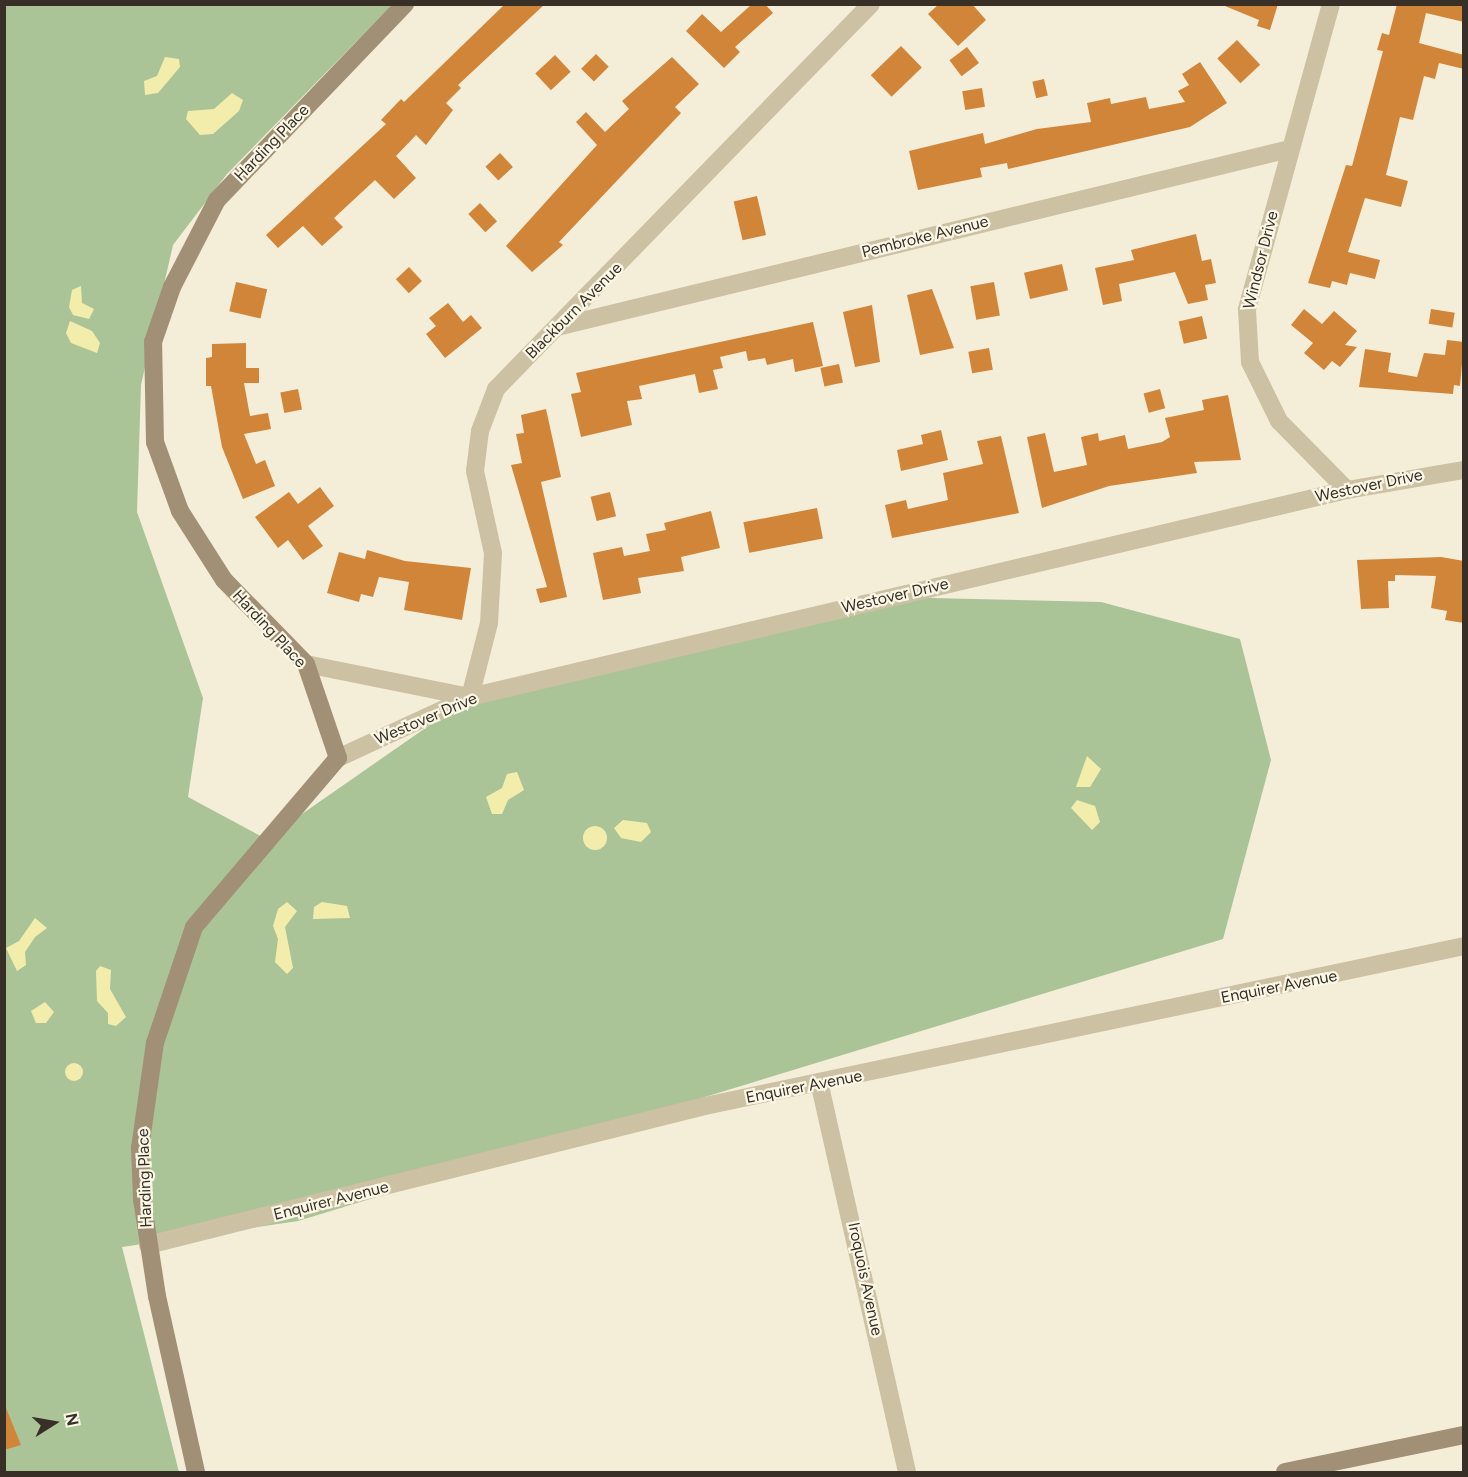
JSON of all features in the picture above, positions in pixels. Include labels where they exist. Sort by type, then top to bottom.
[{"type":"main road","name":"Harding Place","points":[[196,1473],[148,1245],[140,1148],[145,1096],[155,1043],[194,927],[338,758],[306,664],[224,580],[180,511],[154,442],[153,342],[172,287],[217,200],[405,4]]},
{"type":"main road","points":[[1285,1473],[1464,1435]]},
{"type":"street","name":"Blackburn Avenue","points":[[470,697],[489,623],[493,553],[476,471],[480,431],[496,389],[561,326],[871,4]]},
{"type":"street","name":"Windsor Drive","points":[[1331,4],[1247,310],[1250,362],[1279,421],[1347,490]]},
{"type":"street","name":"Pembroke Avenue","points":[[561,326],[1290,149]]},
{"type":"street","name":"Westover Drive","points":[[338,758],[470,697],[1347,490],[1464,470]]},
{"type":"street","points":[[306,664],[470,697]]},
{"type":"street","name":"Enquirer Avenue","points":[[148,1245],[705,1106],[820,1086],[1146,1010],[1296,986],[1464,946]]},
{"type":"street","name":"Iroquois Avenue","points":[[820,1086],[907,1473]]},
{"type":"green space","points":[[5,5],[392,5],[227,174],[173,245],[141,385],[137,512],[203,698],[188,797],[266,839],[470,697],[888,597],[1101,602],[1240,639],[1271,760],[1223,939],[298,1221],[122,1247],[179,1472],[5,1472]]},
{"type":"sand","points":[[165,57],[179,59],[180,67],[158,93],[145,95],[144,81],[157,76]]},
{"type":"sand","points":[[232,93],[243,100],[239,111],[213,134],[200,135],[186,119],[188,111],[214,109]]},
{"type":"sand","points":[[81,286],[82,303],[94,309],[89,319],[73,315],[69,307],[72,290]]},
{"type":"sand","points":[[70,321],[92,331],[100,343],[97,353],[71,343],[66,333]]},
{"type":"sand","points":[[1087,756],[1101,769],[1090,787],[1076,787]]},
{"type":"sand","points":[[517,772],[524,790],[508,800],[502,814],[492,814],[486,797],[502,788],[507,774]]},
{"type":"sand","points":[[1077,800],[1095,806],[1100,822],[1092,830],[1071,808]]},
{"type":"sand","points":[[623,820],[647,823],[651,832],[641,842],[621,838],[614,828]]},
{"type":"sand","points":[[595,826],[604,829],[607,838],[604,847],[595,850],[586,847],[583,838],[586,829]]},
{"type":"sand","points":[[287,902],[297,911],[285,927],[293,968],[287,974],[275,962],[278,939],[273,926],[278,909]]},
{"type":"sand","points":[[322,902],[347,906],[350,918],[313,919],[314,907]]},
{"type":"sand","points":[[35,918],[47,928],[35,937],[25,952],[26,965],[17,971],[6,948],[19,941]]},
{"type":"sand","points":[[100,966],[111,970],[110,989],[126,1017],[116,1026],[108,1024],[108,1013],[97,1001],[96,971]]},
{"type":"sand","points":[[45,1002],[54,1012],[46,1023],[36,1023],[31,1011]]},
{"type":"sand","points":[[70,1063],[78,1063],[83,1068],[81,1079],[70,1081],[65,1076],[65,1068]]},
{"type":"building","points":[[505,4],[545,4],[458,85],[461,88],[446,103],[453,110],[426,145],[416,135],[396,156],[416,178],[394,199],[375,180],[334,218],[343,227],[322,246],[303,226],[278,248],[266,235],[386,124],[381,120],[401,99],[404,102]]},
{"type":"building","points":[[752,4],[765,4],[773,13],[735,47],[740,52],[724,68],[686,31],[702,14],[721,32]]},
{"type":"building","points":[[939,4],[972,4],[986,20],[958,46],[928,14]]},
{"type":"building","points":[[1220,4],[1278,4],[1270,30],[1257,26],[1259,20]]},
{"type":"building","points":[[1397,4],[1464,4],[1464,22],[1426,13],[1419,43],[1464,55],[1464,69],[1439,63],[1435,79],[1424,76],[1413,120],[1400,117],[1386,175],[1408,181],[1401,207],[1365,198],[1348,252],[1380,260],[1375,279],[1350,273],[1347,285],[1332,281],[1330,288],[1308,283],[1346,165],[1352,166],[1383,51],[1377,50],[1382,33],[1389,35]]},
{"type":"building","points":[[1237,40],[1260,65],[1240,83],[1217,58]]},
{"type":"building","points":[[901,46],[922,68],[892,97],[871,75]]},
{"type":"building","points":[[967,47],[979,63],[961,76],[949,60]]},
{"type":"building","points":[[596,54],[609,67],[594,82],[581,69]]},
{"type":"building","points":[[555,55],[571,72],[551,90],[535,73]]},
{"type":"building","points":[[672,57],[699,84],[675,107],[681,113],[559,242],[563,245],[532,272],[506,246],[597,145],[576,122],[586,112],[605,132],[629,109],[622,101]]},
{"type":"building","points":[[1200,62],[1227,103],[1190,127],[1008,169],[1007,163],[980,168],[982,177],[918,190],[909,151],[983,133],[985,144],[1037,129],[1091,122],[1087,103],[1110,98],[1111,104],[1146,97],[1149,109],[1185,102],[1178,91],[1189,85],[1182,74]]},
{"type":"building","points":[[1044,79],[1048,96],[1036,98],[1032,82]]},
{"type":"building","points":[[982,88],[985,107],[965,110],[962,91]]},
{"type":"building","points":[[500,153],[513,167],[498,181],[485,167]]},
{"type":"building","points":[[757,196],[766,235],[743,240],[734,201]]},
{"type":"building","points":[[480,203],[497,221],[485,232],[468,214]]},
{"type":"building","points":[[1196,234],[1202,261],[1211,259],[1216,283],[1205,285],[1208,300],[1188,304],[1175,272],[1119,284],[1122,301],[1103,305],[1095,268],[1134,260],[1131,250]]},
{"type":"building","points":[[1062,264],[1068,290],[1030,299],[1024,273]]},
{"type":"building","points":[[409,267],[422,281],[409,293],[396,279]]},
{"type":"building","points":[[236,282],[267,289],[260,318],[229,311]]},
{"type":"building","points":[[994,282],[1000,315],[976,320],[970,286]]},
{"type":"building","points":[[932,289],[954,348],[920,355],[907,295]]},
{"type":"building","points":[[448,303],[463,322],[471,315],[482,328],[445,358],[426,334],[436,326],[429,318]]},
{"type":"building","points":[[872,305],[880,362],[855,367],[843,312]]},
{"type":"building","points":[[1304,309],[1322,324],[1334,311],[1357,331],[1345,345],[1357,347],[1340,367],[1332,361],[1324,370],[1304,353],[1313,343],[1291,325]]},
{"type":"building","points":[[1431,309],[1455,313],[1452,328],[1429,324]]},
{"type":"building","points":[[1202,316],[1207,338],[1184,344],[1179,321]]},
{"type":"building","points":[[813,322],[823,366],[795,372],[793,359],[767,365],[765,358],[748,361],[746,351],[720,357],[723,368],[713,370],[718,389],[699,393],[695,374],[639,386],[642,399],[627,401],[632,425],[581,437],[571,394],[581,392],[576,373]]},
{"type":"building","points":[[1447,340],[1464,342],[1460,386],[1454,385],[1453,394],[1359,387],[1365,349],[1391,353],[1388,372],[1417,377],[1424,353],[1445,355]]},
{"type":"building","points":[[246,343],[246,368],[259,368],[259,383],[244,383],[250,416],[268,413],[271,429],[244,434],[256,464],[265,460],[275,486],[243,499],[222,447],[211,386],[206,386],[206,358],[212,357],[212,344]]},
{"type":"building","points":[[989,348],[993,370],[972,373],[968,352]]},
{"type":"building","points":[[839,364],[843,383],[824,387],[820,368]]},
{"type":"building","points":[[298,389],[302,410],[284,413],[280,392]]},
{"type":"building","points":[[1160,389],[1165,408],[1149,413],[1144,393]]},
{"type":"building","points":[[1228,395],[1241,460],[1194,462],[1197,473],[1109,486],[1042,508],[1027,437],[1045,433],[1054,472],[1087,465],[1081,437],[1098,433],[1099,441],[1125,435],[1128,449],[1162,442],[1170,437],[1165,418],[1204,410],[1202,400]]},
{"type":"building","points":[[546,409],[561,477],[541,482],[567,597],[540,603],[536,589],[547,587],[511,465],[522,463],[516,434],[524,433],[521,415]]},
{"type":"building","points":[[941,430],[948,460],[901,471],[897,450],[923,444],[921,435]]},
{"type":"building","points":[[1001,436],[1019,513],[892,538],[885,505],[906,500],[908,509],[948,500],[943,473],[983,464],[977,441]]},
{"type":"building","points":[[320,487],[334,506],[308,526],[323,546],[303,560],[288,540],[278,548],[255,517],[289,492],[298,504]]},
{"type":"building","points":[[610,492],[616,516],[597,521],[591,497]]},
{"type":"building","points":[[817,508],[823,538],[749,553],[743,522]]},
{"type":"building","points":[[711,511],[720,548],[681,557],[684,571],[638,578],[641,593],[603,600],[593,553],[622,547],[624,556],[650,551],[646,534],[666,530],[664,523]]},
{"type":"building","points":[[367,550],[405,561],[471,568],[462,620],[404,610],[409,582],[379,577],[373,597],[361,594],[359,602],[327,593],[339,552],[365,559]]},
{"type":"building","points":[[1441,557],[1464,561],[1464,623],[1445,620],[1447,611],[1431,608],[1436,576],[1395,575],[1395,581],[1388,581],[1389,608],[1361,609],[1357,560]]},
{"type":"building","points":[[4,1403],[21,1445],[4,1450]]}]
